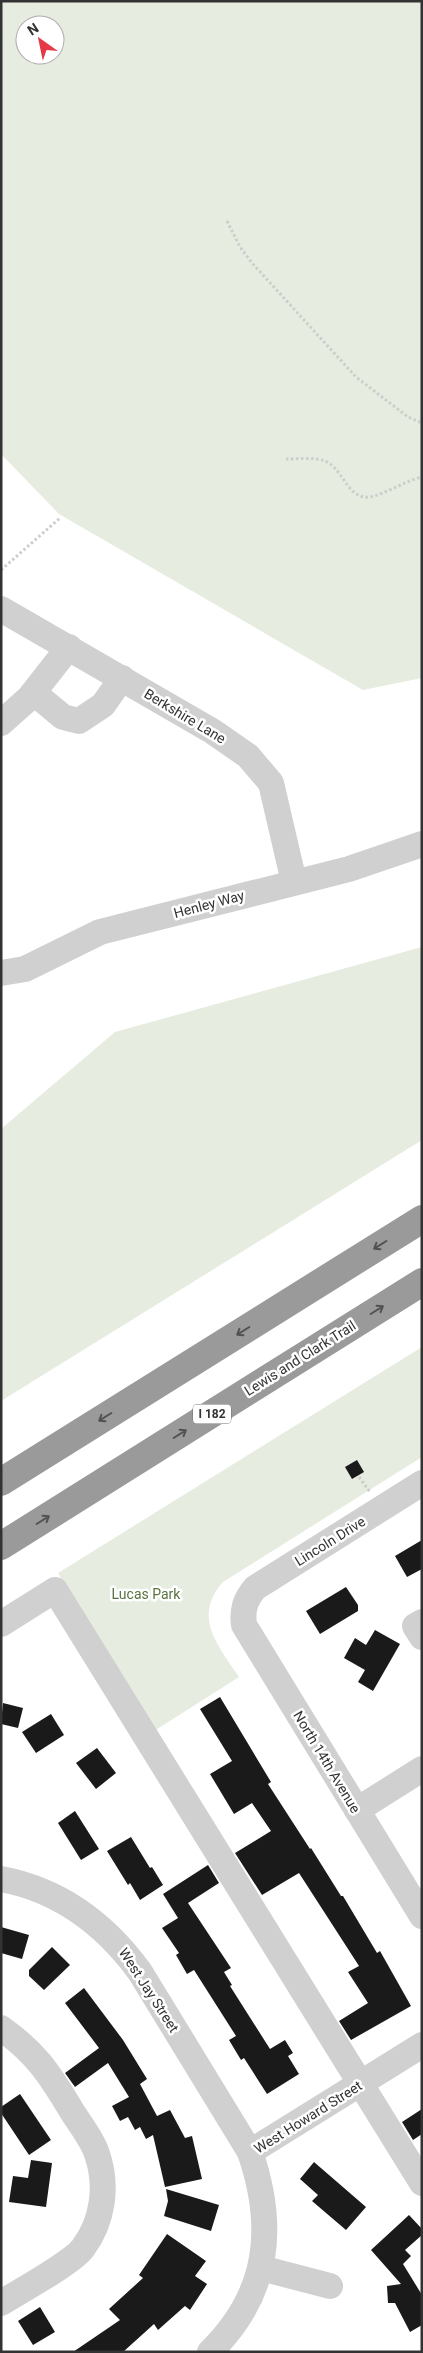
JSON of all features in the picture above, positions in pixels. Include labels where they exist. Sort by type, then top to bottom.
[{"type":"highway","points":[[1,1482],[422,1219]]},
{"type":"highway","name":"Lewis and Clark Trail","points":[[1,1546],[422,1282]]},
{"type":"street","name":"Berkshire Lane","points":[[1,609],[212,730],[248,756],[272,783],[294,882]]},
{"type":"street","points":[[1,723],[34,692],[69,647]]},
{"type":"street","points":[[34,692],[63,717],[80,721],[103,705],[122,678]]},
{"type":"street","name":"Henley Way","points":[[1,973],[25,969],[100,932],[349,869],[422,844]]},
{"type":"street","name":"Lincoln Drive","points":[[244,1605],[255,1588],[422,1483]]},
{"type":"street","points":[[1,1624],[55,1590],[422,2183]]},
{"type":"street","name":"North 14th Avenue","points":[[244,1605],[244,1626],[422,1916]]},
{"type":"street","points":[[422,1622],[415,1626],[422,1637]]},
{"type":"street","points":[[357,1810],[422,1769]]},
{"type":"street","name":"West Jay Street","points":[[1,1879],[40,1890],[64,1900],[100,1926],[125,1950],[250,2152]]},
{"type":"street","points":[[1,2028],[25,2044],[51,2076],[97,2153],[103,2184],[100,2217],[82,2249],[1,2303]]},
{"type":"street","name":"West Howard Street","points":[[210,2352],[240,2318],[251,2296],[261,2268],[264,2248],[263,2201],[250,2152],[422,2045]]},
{"type":"street","points":[[261,2268],[330,2286]]},
{"type":"path","points":[[227,221],[240,247],[267,281],[356,377],[408,417],[422,423]]},
{"type":"path","points":[[286,459],[324,461],[338,471],[353,491],[364,498],[379,496],[393,486],[422,476]]},
{"type":"path","points":[[1,570],[60,518]]},
{"type":"path","points":[[359,1477],[370,1492]]},
{"type":"green space","points":[[1,1],[422,1],[422,678],[363,690],[59,514],[1,454]]},
{"type":"green space","points":[[422,947],[422,1140],[1,1401],[1,1129],[115,1032]]},
{"type":"green space","name":"Lucas Park","points":[[422,1347],[422,1457],[223,1582],[214,1595],[209,1607],[209,1619],[212,1631],[223,1654],[239,1677],[154,1731],[58,1573]]},
{"type":"building","points":[[357,1460],[364,1472],[352,1479],[345,1467]]},
{"type":"building","points":[[422,1540],[422,1569],[407,1577],[395,1556]]},
{"type":"building","points":[[346,1587],[358,1605],[358,1611],[320,1634],[306,1611]]},
{"type":"building","points":[[375,1630],[400,1644],[373,1691],[358,1682],[365,1670],[344,1658],[355,1638],[366,1645]]},
{"type":"building","points":[[220,1697],[271,1782],[268,1784],[341,1896],[343,1896],[377,1953],[380,1951],[411,2006],[351,2040],[339,2021],[368,2003],[348,1972],[359,1966],[299,1873],[262,1895],[235,1853],[271,1831],[252,1803],[234,1814],[210,1774],[232,1761],[200,1709]]},
{"type":"building","points":[[3,1703],[23,1708],[18,1728],[1,1724]]},
{"type":"building","points":[[51,1714],[64,1735],[36,1753],[22,1732]]},
{"type":"building","points":[[97,1748],[116,1773],[96,1789],[76,1763]]},
{"type":"building","points":[[75,1811],[99,1849],[81,1860],[58,1823]]},
{"type":"building","points":[[131,1837],[163,1885],[140,1900],[130,1883],[128,1885],[107,1851]]},
{"type":"building","points":[[208,1865],[219,1883],[188,1903],[231,1968],[224,1972],[232,1985],[230,1986],[270,2049],[285,2040],[293,2053],[288,2056],[299,2074],[267,2094],[244,2058],[241,2060],[229,2040],[236,2036],[194,1970],[187,1974],[176,1955],[179,1953],[162,1928],[178,1918],[163,1894]]},
{"type":"building","points":[[1,1927],[29,1935],[22,1959],[1,1953]]},
{"type":"building","points":[[52,1947],[70,1965],[44,1990],[29,1976],[29,1970]]},
{"type":"building","points":[[84,1988],[123,2040],[147,2079],[140,2084],[157,2116],[170,2110],[185,2138],[192,2136],[202,2179],[165,2187],[153,2135],[146,2139],[140,2127],[135,2130],[128,2117],[120,2121],[112,2106],[129,2097],[108,2063],[75,2087],[65,2073],[99,2048],[65,2003]]},
{"type":"building","points":[[20,2094],[51,2140],[29,2155],[1,2113],[1,2107]]},
{"type":"building","points":[[422,2109],[422,2134],[413,2140],[402,2122]]},
{"type":"building","points":[[31,2160],[52,2163],[46,2207],[9,2202],[13,2176],[28,2178]]},
{"type":"building","points":[[314,2162],[366,2207],[346,2230],[312,2201],[318,2195],[300,2179]]},
{"type":"building","points":[[166,2189],[219,2205],[211,2231],[164,2216],[168,2201]]},
{"type":"building","points":[[409,2215],[422,2229],[422,2235],[405,2250],[411,2256],[403,2264],[422,2295],[422,2325],[410,2332],[395,2303],[388,2303],[387,2286],[401,2284],[371,2250]]},
{"type":"building","points":[[167,2234],[206,2261],[195,2276],[207,2284],[190,2310],[185,2306],[158,2330],[154,2324],[123,2352],[73,2352],[120,2320],[109,2309],[143,2278],[139,2275]]},
{"type":"building","points":[[40,2307],[55,2332],[33,2345],[18,2321]]}]
